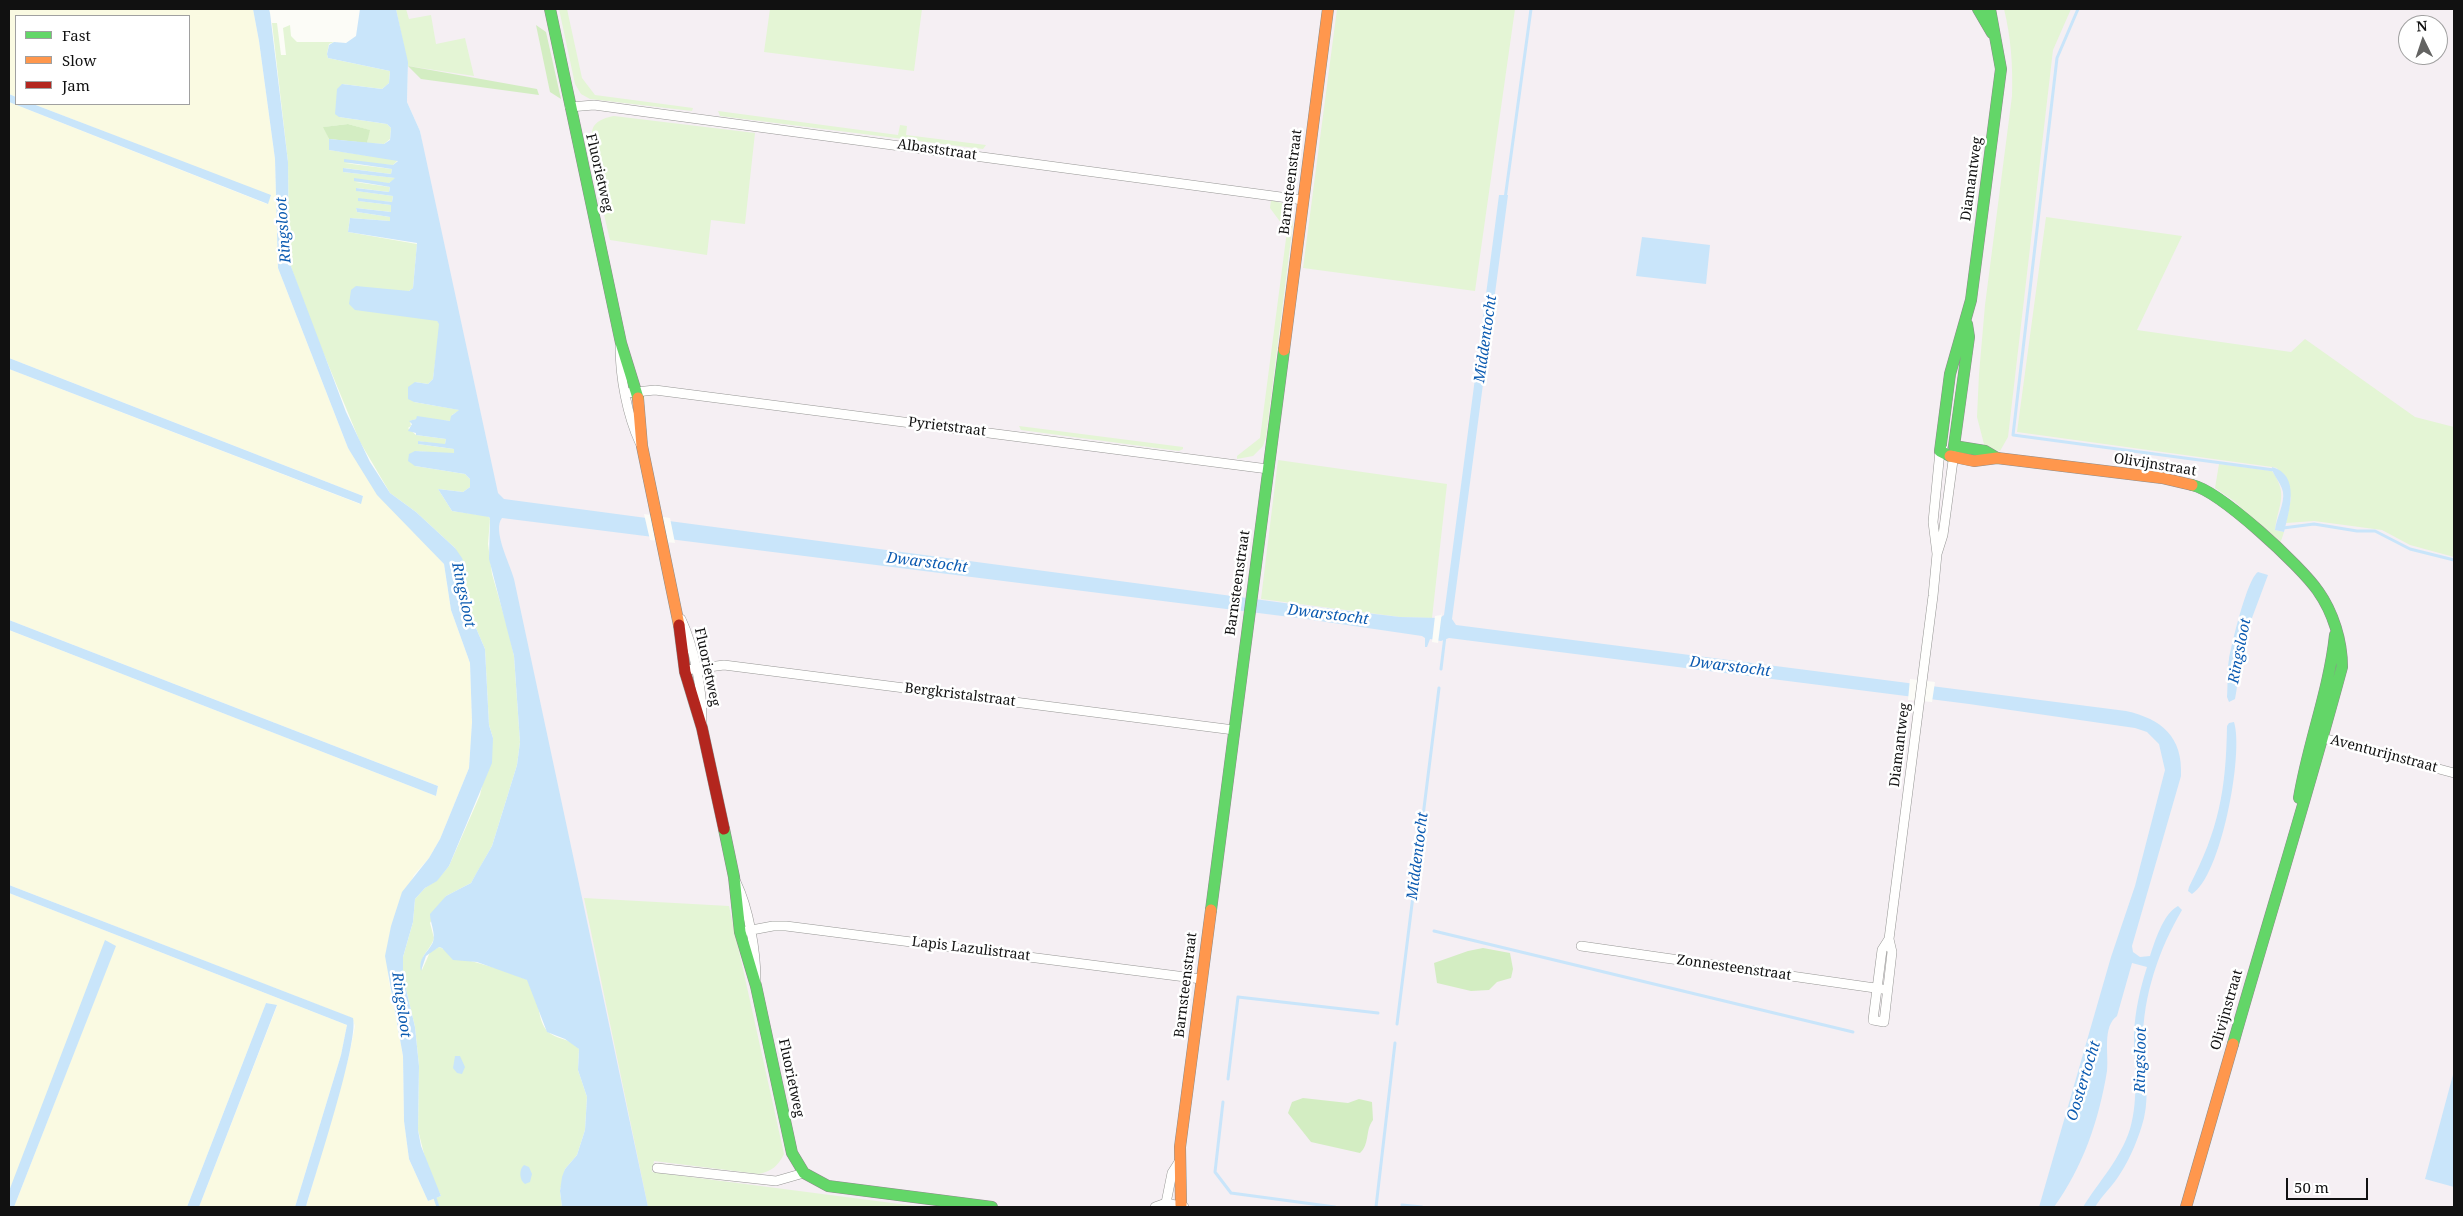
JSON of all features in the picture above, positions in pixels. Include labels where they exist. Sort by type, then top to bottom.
[{"type":"street","name":"Fluorietweg","points":[[550,9],[620,343],[629,362],[631,392],[642,429],[642,446],[678,614],[679,638],[690,669],[693,707],[702,728],[734,877],[735,900],[745,931],[748,966],[756,986],[792,1153],[804,1173]]},
{"type":"street","name":"Barnsteenstraat","points":[[1183,1206],[1179,1162],[1201,979],[1328,9]]},
{"type":"street","name":"Diamantweg","points":[[1978,9],[1996,39]]},
{"type":"street","name":"Diamantweg","points":[[1889,939],[1882,950],[1873,1020],[1881,1022],[1884,1022],[1892,952],[1889,939],[1920,706],[1937,554],[1943,535],[1969,337],[1967,324],[1999,90],[2001,62],[1990,9]]},
{"type":"street","name":"Albaststraat","points":[[570,108],[594,105],[1304,200]]},
{"type":"street","name":"Diamantweg","points":[[1937,554],[1933,522],[1950,374],[1961,335],[1967,324]]},
{"type":"street","name":"Pyrietstraat","points":[[631,392],[655,390],[1268,469]]},
{"type":"street","name":"Olivijnstraat","points":[[1940,451],[1954,446],[1985,450],[1997,458]]},
{"type":"street","name":"Olivijnstraat","points":[[1940,451],[1953,458],[1983,462],[1997,458],[2173,480],[2208,491],[2276,547],[2318,590],[2342,648],[2342,667],[2319,736],[2297,821],[2186,1207]]},
{"type":"street","name":"Bergkristalstraat","points":[[690,669],[724,665],[1234,730]]},
{"type":"street","name":"Aventurijnstraat","points":[[2319,736],[2454,773]]},
{"type":"street","name":"Lapis Lazulistraat","points":[[745,931],[786,926],[1201,979]]},
{"type":"street","name":"Zonnesteenstraat","points":[[1581,946],[1876,989],[1887,989]]},
{"type":"street","name":"Barnsteenstraat","points":[[1166,1203],[1172,1173],[1179,1162]]},
{"type":"street","points":[[656,1168],[776,1181],[804,1173],[828,1186],[992,1207]]},
{"type":"street","points":[[1155,1207],[1166,1203],[1183,1206]]},
{"type":"shaded area","points":[[396,9],[2454,9],[2454,1207],[635,1207],[457,344],[420,131],[407,102],[408,62]]},
{"type":"green space","points":[[9,9],[253,9],[275,159],[278,268],[348,448],[407,523],[444,564],[451,610],[470,663],[472,722],[469,768],[440,839],[429,858],[414,875],[391,926],[388,976],[403,1056],[404,1121],[409,1159],[428,1201],[435,1198],[438,1207],[306,1207],[349,1056],[355,1026],[352,1018],[9,885],[9,630],[436,796],[438,786],[9,620],[9,369],[360,504],[363,496],[9,358],[9,102],[267,204],[271,196],[36,105],[190,105],[190,15],[15,15],[15,97],[9,94]]},
{"type":"green space","points":[[396,9],[406,9],[409,19],[431,15],[436,44],[465,38],[474,76],[408,66]]},
{"type":"green space","points":[[559,9],[567,9],[582,78],[595,95],[693,108],[692,111],[590,99],[581,94],[575,84]]},
{"type":"green space","points":[[770,9],[922,9],[914,71],[764,52]]},
{"type":"green space","points":[[1337,9],[1515,9],[1475,291],[1303,268]]},
{"type":"green space","points":[[2004,9],[2071,9],[2053,50],[2008,437],[2000,451],[1985,448],[1977,417],[1985,305],[2012,96],[2011,52]]},
{"type":"green space","points":[[272,23],[277,23],[281,55],[286,55],[283,28],[290,25],[291,36],[297,42],[334,42],[329,44],[328,58],[390,71],[389,83],[382,89],[342,84],[339,117],[387,124],[391,128],[390,139],[384,144],[367,143],[369,130],[348,124],[324,127],[329,139],[329,150],[398,160],[393,165],[344,163],[392,169],[391,174],[344,168],[343,172],[396,178],[389,183],[355,182],[390,187],[389,192],[357,188],[357,191],[393,196],[392,202],[358,199],[359,201],[391,205],[391,212],[356,208],[357,212],[390,217],[390,221],[350,218],[348,232],[417,244],[413,288],[409,291],[440,324],[433,379],[428,384],[415,382],[414,402],[460,410],[452,415],[451,421],[416,419],[410,421],[411,426],[408,428],[416,435],[446,439],[445,445],[418,441],[418,444],[454,449],[454,454],[415,451],[415,466],[465,474],[470,479],[470,487],[463,492],[438,489],[452,511],[488,516],[490,519],[488,544],[492,574],[514,656],[520,742],[517,765],[492,846],[471,883],[446,896],[430,923],[434,938],[423,957],[421,965],[422,970],[430,952],[439,947],[471,961],[528,980],[536,998],[544,1027],[554,1036],[573,1043],[579,1049],[578,1070],[587,1097],[585,1130],[577,1155],[565,1169],[560,1191],[562,1207],[438,1207],[435,1198],[441,1196],[427,1166],[418,1130],[419,1066],[415,1027],[403,976],[403,957],[413,922],[415,899],[425,888],[437,880],[449,866],[480,795],[493,738],[489,725],[485,649],[470,614],[467,588],[455,548],[416,512],[390,493],[360,442],[309,318],[289,261],[288,162]]},
{"type":"green space","points":[[536,25],[546,32],[561,99],[550,92]]},
{"type":"green space","points":[[408,66],[537,89],[539,95],[421,79]]},
{"type":"green space","points":[[718,111],[898,135],[900,125],[907,126],[906,135],[986,145],[983,149],[720,116]]},
{"type":"green space","points":[[614,116],[755,133],[745,224],[711,220],[707,255],[610,240],[594,163],[592,134],[594,126],[598,122]]},
{"type":"green space","points":[[348,124],[370,130],[367,143],[329,139],[323,127]]},
{"type":"green space","points":[[1271,200],[1285,204],[1290,212],[1293,223],[1266,437],[1263,446],[1253,456],[1237,459],[1237,456],[1260,438],[1287,231],[1270,208]]},
{"type":"green space","points":[[2046,217],[2182,236],[2137,330],[2291,352],[2305,339],[2415,417],[2454,427],[2454,557],[2410,545],[2382,530],[2314,521],[2286,523],[2291,498],[2277,468],[2017,432]]},
{"type":"green space","points":[[1019,426],[1183,447],[1183,449],[1179,451],[1021,430]]},
{"type":"green space","points":[[1278,460],[1447,484],[1432,618],[1400,617],[1261,599]]},
{"type":"green space","points":[[2219,464],[2272,471],[2277,479],[2281,493],[2275,530],[2284,532],[2280,544],[2234,501],[2215,488]]},
{"type":"green space","points":[[9,893],[347,1025],[341,1055],[295,1207],[199,1207],[277,1006],[266,1003],[187,1207],[14,1207],[115,947],[9,1191]]},
{"type":"green space","points":[[584,898],[729,906],[784,1154],[774,1167],[759,1174],[654,1161],[652,1172],[923,1207],[648,1207]]},
{"type":"green space","points":[[1483,948],[1510,953],[1513,969],[1511,978],[1497,982],[1489,990],[1471,991],[1437,983],[1434,963],[1468,951]]},
{"type":"green space","points":[[1303,1098],[1348,1103],[1359,1099],[1372,1102],[1373,1120],[1365,1145],[1360,1153],[1311,1142],[1288,1113],[1292,1102]]},
{"type":"water","points":[[253,9],[269,9],[270,13],[288,162],[289,261],[346,412],[370,462],[390,493],[416,512],[455,548],[462,558],[466,569],[466,602],[485,649],[489,725],[493,738],[492,763],[449,866],[437,881],[425,888],[415,899],[413,922],[403,957],[403,976],[415,1027],[419,1066],[418,1130],[421,1146],[441,1196],[428,1201],[409,1159],[404,1121],[403,1056],[385,956],[391,926],[402,892],[429,858],[440,839],[469,768],[472,722],[470,663],[451,610],[444,564],[377,495],[348,448],[278,268],[275,159]]},
{"type":"water","points":[[360,9],[396,9],[408,62],[407,102],[420,131],[498,493],[504,499],[1307,606],[1400,617],[1440,618],[1444,615],[1499,195],[1508,195],[1452,619],[1456,625],[2126,711],[2139,714],[2160,725],[2174,740],[2181,762],[2181,776],[2132,946],[2133,952],[2140,957],[2150,956],[2160,928],[2168,915],[2178,906],[2182,910],[2166,941],[2149,990],[2143,1041],[2147,1089],[2146,1108],[2134,1147],[2117,1178],[2095,1207],[2083,1207],[2121,1151],[2133,1117],[2135,1094],[2134,1034],[2138,1000],[2147,967],[2132,963],[2117,1016],[2109,1027],[2107,1071],[2104,1089],[2088,1142],[2073,1176],[2054,1207],[2039,1207],[2111,957],[2135,886],[2165,770],[2159,744],[2147,732],[2135,728],[1969,704],[1449,638],[1441,641],[1430,639],[1427,647],[1425,647],[1425,638],[1422,636],[1306,619],[502,518],[499,523],[500,539],[514,579],[648,1207],[562,1207],[560,1191],[562,1177],[565,1169],[577,1155],[585,1130],[587,1097],[578,1070],[579,1049],[565,1039],[547,1032],[527,980],[477,962],[453,960],[439,947],[426,956],[421,971],[420,966],[434,939],[430,914],[446,896],[471,883],[492,846],[517,765],[520,742],[514,656],[489,559],[490,519],[489,517],[452,511],[438,489],[463,492],[470,487],[470,479],[465,474],[415,466],[408,461],[409,454],[415,451],[454,453],[454,449],[418,444],[418,441],[445,444],[446,439],[416,435],[416,433],[408,431],[412,424],[409,421],[416,419],[417,416],[450,421],[451,416],[459,410],[414,402],[408,399],[408,387],[415,382],[428,384],[433,379],[439,324],[437,321],[355,310],[349,304],[351,290],[356,286],[409,291],[413,288],[417,243],[348,232],[350,218],[390,221],[390,217],[357,212],[356,208],[391,212],[391,205],[358,201],[358,198],[392,202],[393,196],[356,191],[356,188],[389,192],[390,187],[354,181],[354,178],[389,183],[395,178],[343,172],[343,168],[391,174],[392,169],[344,162],[344,159],[393,165],[398,161],[329,150],[329,139],[384,144],[390,140],[391,128],[387,124],[339,117],[335,114],[337,89],[342,84],[382,89],[389,83],[390,71],[328,58],[329,45],[334,42],[346,43],[356,36]]},
{"type":"water","points":[[9,94],[15,97],[15,104],[9,102]]},
{"type":"water","points":[[17,105],[36,105],[271,195],[268,204]]},
{"type":"water","points":[[1642,237],[1710,245],[1706,284],[1636,276]]},
{"type":"water","points":[[9,358],[363,496],[361,504],[9,369]]},
{"type":"water","points":[[2272,467],[2281,471],[2287,478],[2290,486],[2290,504],[2284,532],[2275,530],[2282,506],[2283,492],[2273,473]]},
{"type":"water","points":[[2258,572],[2268,575],[2246,634],[2235,699],[2229,702],[2227,697],[2228,664],[2245,598],[2249,586]]},
{"type":"water","points":[[9,620],[438,786],[436,796],[9,630]]},
{"type":"water","points":[[2234,722],[2236,760],[2228,813],[2212,864],[2203,883],[2192,894],[2188,891],[2189,887],[2207,846],[2219,809],[2225,770],[2227,726],[2229,723]]},
{"type":"water","points":[[9,885],[353,1018],[353,1032],[343,1080],[306,1207],[295,1207],[341,1055],[347,1025],[9,893]]},
{"type":"water","points":[[105,940],[116,946],[14,1207],[9,1207],[9,1191]]},
{"type":"water","points":[[266,1003],[277,1005],[199,1207],[187,1207]]},
{"type":"water","points":[[455,1056],[460,1056],[465,1067],[462,1074],[457,1073],[453,1068]]},
{"type":"water","points":[[2454,1071],[2454,1187],[2425,1179]]},
{"type":"water","points":[[524,1165],[529,1167],[532,1174],[530,1182],[525,1184],[520,1174]]},
{"type":"pier","points":[[644,514],[670,518],[675,543],[650,540]]},
{"type":"pier","points":[[1442,612],[1438,643],[1432,642],[1435,616],[1441,615]]},
{"type":"pier","points":[[1910,679],[1935,682],[1932,702],[1908,700]]},
{"type":"waterway","name":"Middentocht","points":[[1505,199],[1531,9]]},
{"type":"waterway","points":[[2078,9],[2057,58],[2013,435],[2274,470]]},
{"type":"waterway","points":[[2283,528],[2314,524],[2357,531],[2375,531],[2410,549],[2454,560]]},
{"type":"waterway","name":"Middentocht","points":[[1441,669],[1445,636]]},
{"type":"waterway","name":"Middentocht","points":[[1397,1024],[1439,688]]},
{"type":"waterway","points":[[1434,931],[1853,1032]]},
{"type":"waterway","points":[[1228,1079],[1238,997],[1378,1013]]},
{"type":"waterway","name":"Middentocht","points":[[1376,1207],[1395,1043]]},
{"type":"waterway","points":[[1223,1102],[1215,1172],[1231,1193],[1335,1207]]},
{"type":"waterway","name":"Ringsloot","points":[[434,1195],[438,1207]]},
{"type":"waterway","points":[[1402,1205],[1422,1207]]},
{"type":"traffic: fast","points":[[550,9],[621,343],[638,398]]},
{"type":"traffic: fast","points":[[1978,9],[1992,33]]},
{"type":"traffic: fast","points":[[1950,456],[1940,451],[1950,374],[1971,300],[2001,69],[1990,9]]},
{"type":"traffic: fast","points":[[1967,324],[1969,337],[1954,446],[1985,451],[1997,458]]},
{"type":"traffic: fast","points":[[1211,910],[1284,350]]},
{"type":"traffic: fast","points":[[2192,485],[2205,490],[2240,515],[2278,548],[2309,580],[2323,599],[2332,617],[2342,657],[2342,667],[2329,714],[2233,1044]]},
{"type":"traffic: fast","points":[[2299,798],[2328,676],[2335,635]]},
{"type":"traffic: fast","points":[[724,829],[734,877],[740,932],[756,986],[792,1153],[804,1173],[828,1186],[992,1207]]},
{"type":"traffic: slow","points":[[1284,350],[1328,9]]},
{"type":"traffic: slow","points":[[638,398],[642,446],[679,625]]},
{"type":"traffic: slow","points":[[1950,456],[1974,461],[1997,458],[2162,478],[2192,485]]},
{"type":"traffic: slow","points":[[1181,1205],[1180,1147],[1211,910]]},
{"type":"traffic: slow","points":[[2186,1207],[2233,1044]]},
{"type":"traffic: jam","points":[[679,625],[685,672],[702,728],[724,829]]},
{"type":"water label","name":"Dwarstocht","points":[[927,563]]},
{"type":"water label","name":"Dwarstocht","points":[[1328,615]]},
{"type":"water label","name":"Dwarstocht","points":[[1730,667]]},
{"type":"water label","name":"Oostertocht","points":[[2084,1081]]}]
